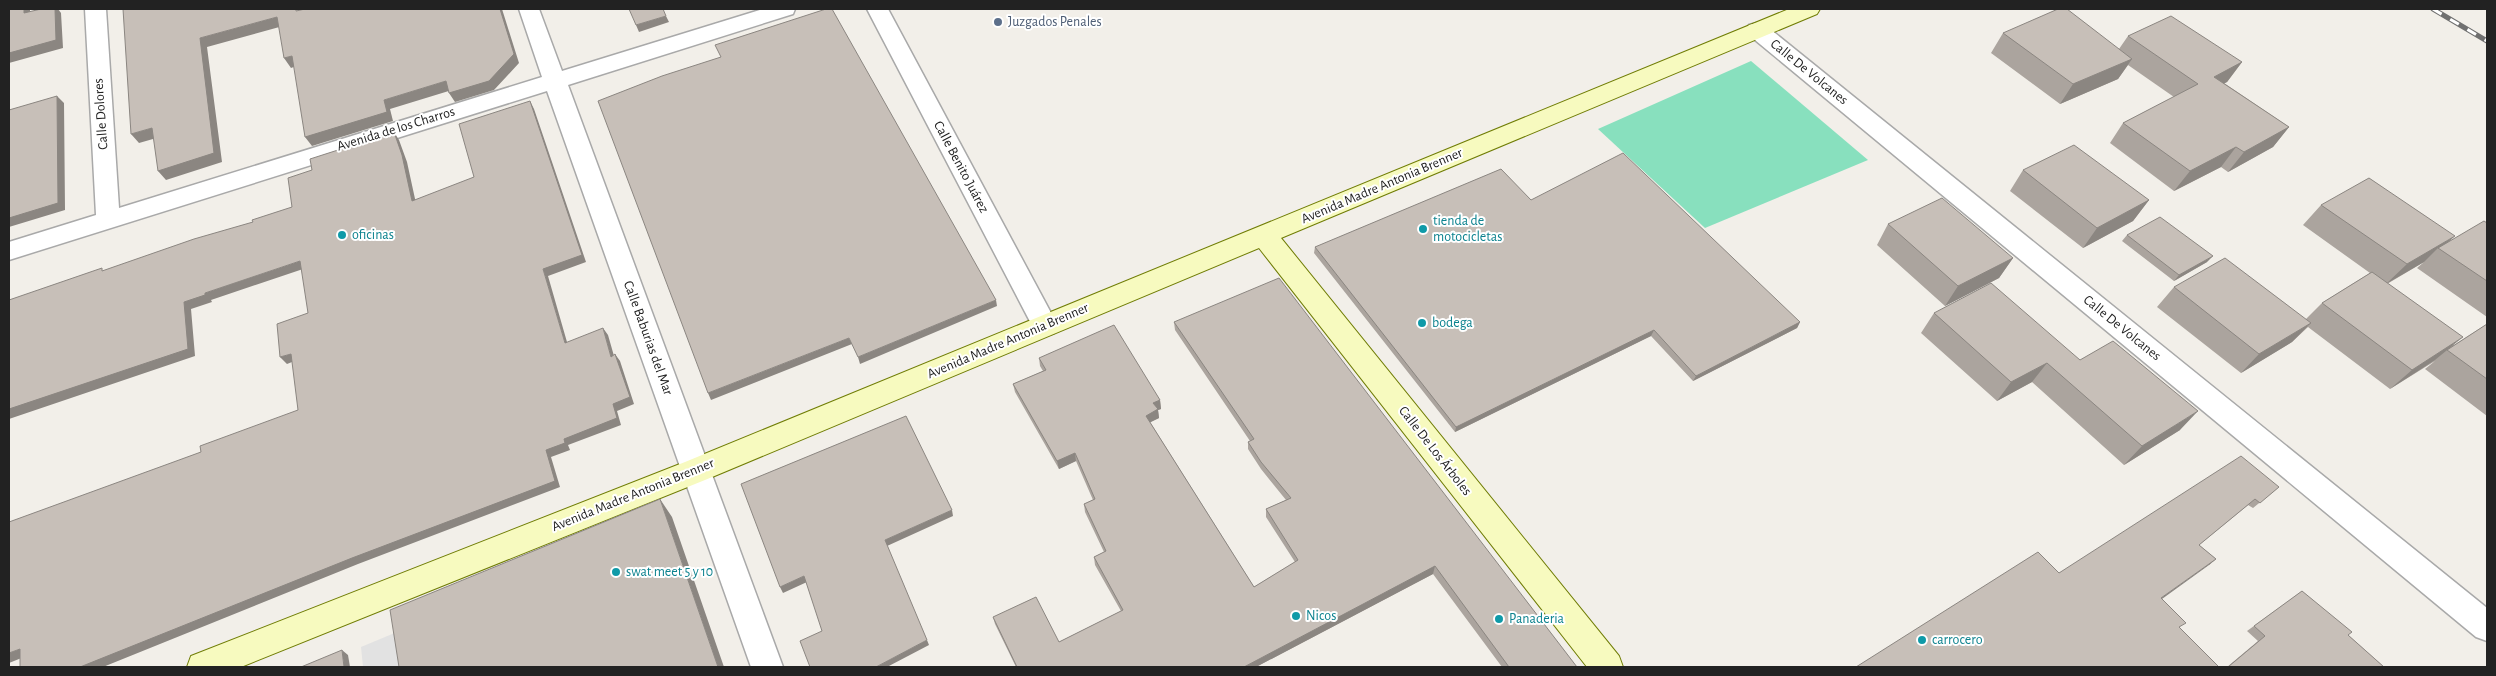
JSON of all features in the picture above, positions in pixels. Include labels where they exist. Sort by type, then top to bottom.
[{"type":"street","name":"Calle Dolores","points":[[95,9],[108,219]]},
{"type":"street","name":"Calle Baburias del Mar","points":[[529,9],[767,667]]},
{"type":"street","name":"Avenida de los Charros","points":[[9,251],[554,79],[785,9]]},
{"type":"street","name":"Calle Benito Juárez","points":[[877,9],[1045,326]]},
{"type":"street","name":"Avenida Madre Antonia Brenner","points":[[203,667],[695,471],[1809,9]]},
{"type":"street","name":"Calle De Volcanes","points":[[1757,30],[2487,626]]},
{"type":"street","name":"Calle De Los Árboles","points":[[1264,235],[1607,667]]},
{"type":"green space","points":[[1751,61],[1868,160],[1705,228],[1598,129]]},
{"type":"shaded area","points":[[409,627],[415,667],[363,667],[361,647]]},
{"type":"building","points":[[9,9],[24,9],[24,13],[41,9],[55,9],[56,40],[9,53]]},
{"type":"building","points":[[123,9],[296,9],[296,11],[305,9],[500,9],[514,54],[489,81],[449,93],[446,81],[384,100],[387,112],[305,137],[292,56],[284,58],[277,17],[200,38],[214,153],[158,171],[152,128],[131,134]]},
{"type":"building","points":[[629,9],[663,9],[666,16],[636,25]]},
{"type":"building","points":[[826,9],[832,9],[996,300],[858,357],[849,338],[708,393],[598,101],[662,76],[721,57],[715,45]]},
{"type":"building","points":[[2058,9],[2067,9],[2132,59],[2073,84],[2003,33]]},
{"type":"building","points":[[2171,16],[2242,62],[2214,77],[2289,127],[2244,152],[2236,147],[2190,171],[2123,123],[2198,84],[2128,36]]},
{"type":"building","points":[[57,96],[58,203],[9,218],[9,110]]},
{"type":"building","points":[[530,101],[582,255],[543,269],[565,343],[603,328],[611,357],[615,354],[630,397],[613,404],[617,418],[564,439],[565,443],[546,450],[555,481],[352,558],[80,667],[20,667],[20,649],[9,653],[9,522],[201,452],[200,446],[298,410],[291,354],[280,357],[277,324],[308,313],[300,261],[184,302],[188,349],[9,409],[9,300],[102,268],[102,271],[194,239],[253,222],[252,220],[292,207],[288,178],[312,170],[310,159],[394,132],[402,155],[412,201],[474,177],[459,124]]},
{"type":"building","points":[[2074,145],[2149,200],[2097,228],[2023,170]]},
{"type":"building","points":[[1623,153],[1800,322],[1696,376],[1654,330],[1456,427],[1315,247],[1501,169],[1531,200]]},
{"type":"building","points":[[2369,178],[2455,236],[2407,264],[2321,205]]},
{"type":"building","points":[[1942,198],[2013,258],[1958,286],[1888,224]]},
{"type":"building","points":[[2160,217],[2213,256],[2179,275],[2127,235]]},
{"type":"building","points":[[2484,221],[2487,223],[2487,281],[2438,248]]},
{"type":"building","points":[[2225,258],[2311,323],[2259,354],[2174,287]]},
{"type":"building","points":[[2372,272],[2463,337],[2412,370],[2322,303]]},
{"type":"building","points":[[1279,278],[1577,667],[1509,667],[1435,566],[1244,667],[1017,667],[993,617],[1036,597],[1059,642],[1123,610],[1094,557],[1106,551],[1084,504],[1095,499],[1075,453],[1057,461],[1013,384],[1046,370],[1039,358],[1114,325],[1160,400],[1153,403],[1158,409],[1146,416],[1254,587],[1298,560],[1266,509],[1291,498],[1261,462],[1248,442],[1254,439],[1174,322]]},
{"type":"building","points":[[1991,283],[2080,360],[2113,341],[2198,411],[2142,446],[2047,363],[2011,382],[1934,313]]},
{"type":"building","points":[[2487,324],[2487,379],[2447,350]]},
{"type":"building","points":[[906,416],[952,510],[885,540],[927,640],[876,667],[810,667],[800,641],[822,631],[804,576],[780,587],[741,484]]},
{"type":"building","points":[[2241,456],[2279,487],[2260,503],[2255,499],[2199,545],[2216,559],[2161,598],[2186,623],[2179,627],[2219,667],[1856,667],[2038,552],[2059,573]]},
{"type":"building","name":"swat meet 5 y 10","points":[[660,499],[718,667],[399,667],[390,610]]},
{"type":"building","points":[[2302,591],[2352,632],[2348,635],[2384,667],[2228,667],[2265,636],[2254,626]]},
{"type":"building","points":[[342,650],[344,667],[301,667]]},
{"type":"railway","points":[[2433,9],[2487,41]]},
{"type":"place","name":"Juzgados Penales","points":[[998,22]]},
{"type":"place","name":"tienda de motocicletas","points":[[1423,229]]},
{"type":"place","name":"oficinas","points":[[342,235]]},
{"type":"place","name":"bodega","points":[[1422,323]]},
{"type":"place","name":"swat meet 5 y 10","points":[[616,572]]},
{"type":"place","name":"Nicos","points":[[1296,616]]},
{"type":"place","name":"Panaderia","points":[[1499,619]]},
{"type":"place","name":"carrocero","points":[[1922,640]]}]
